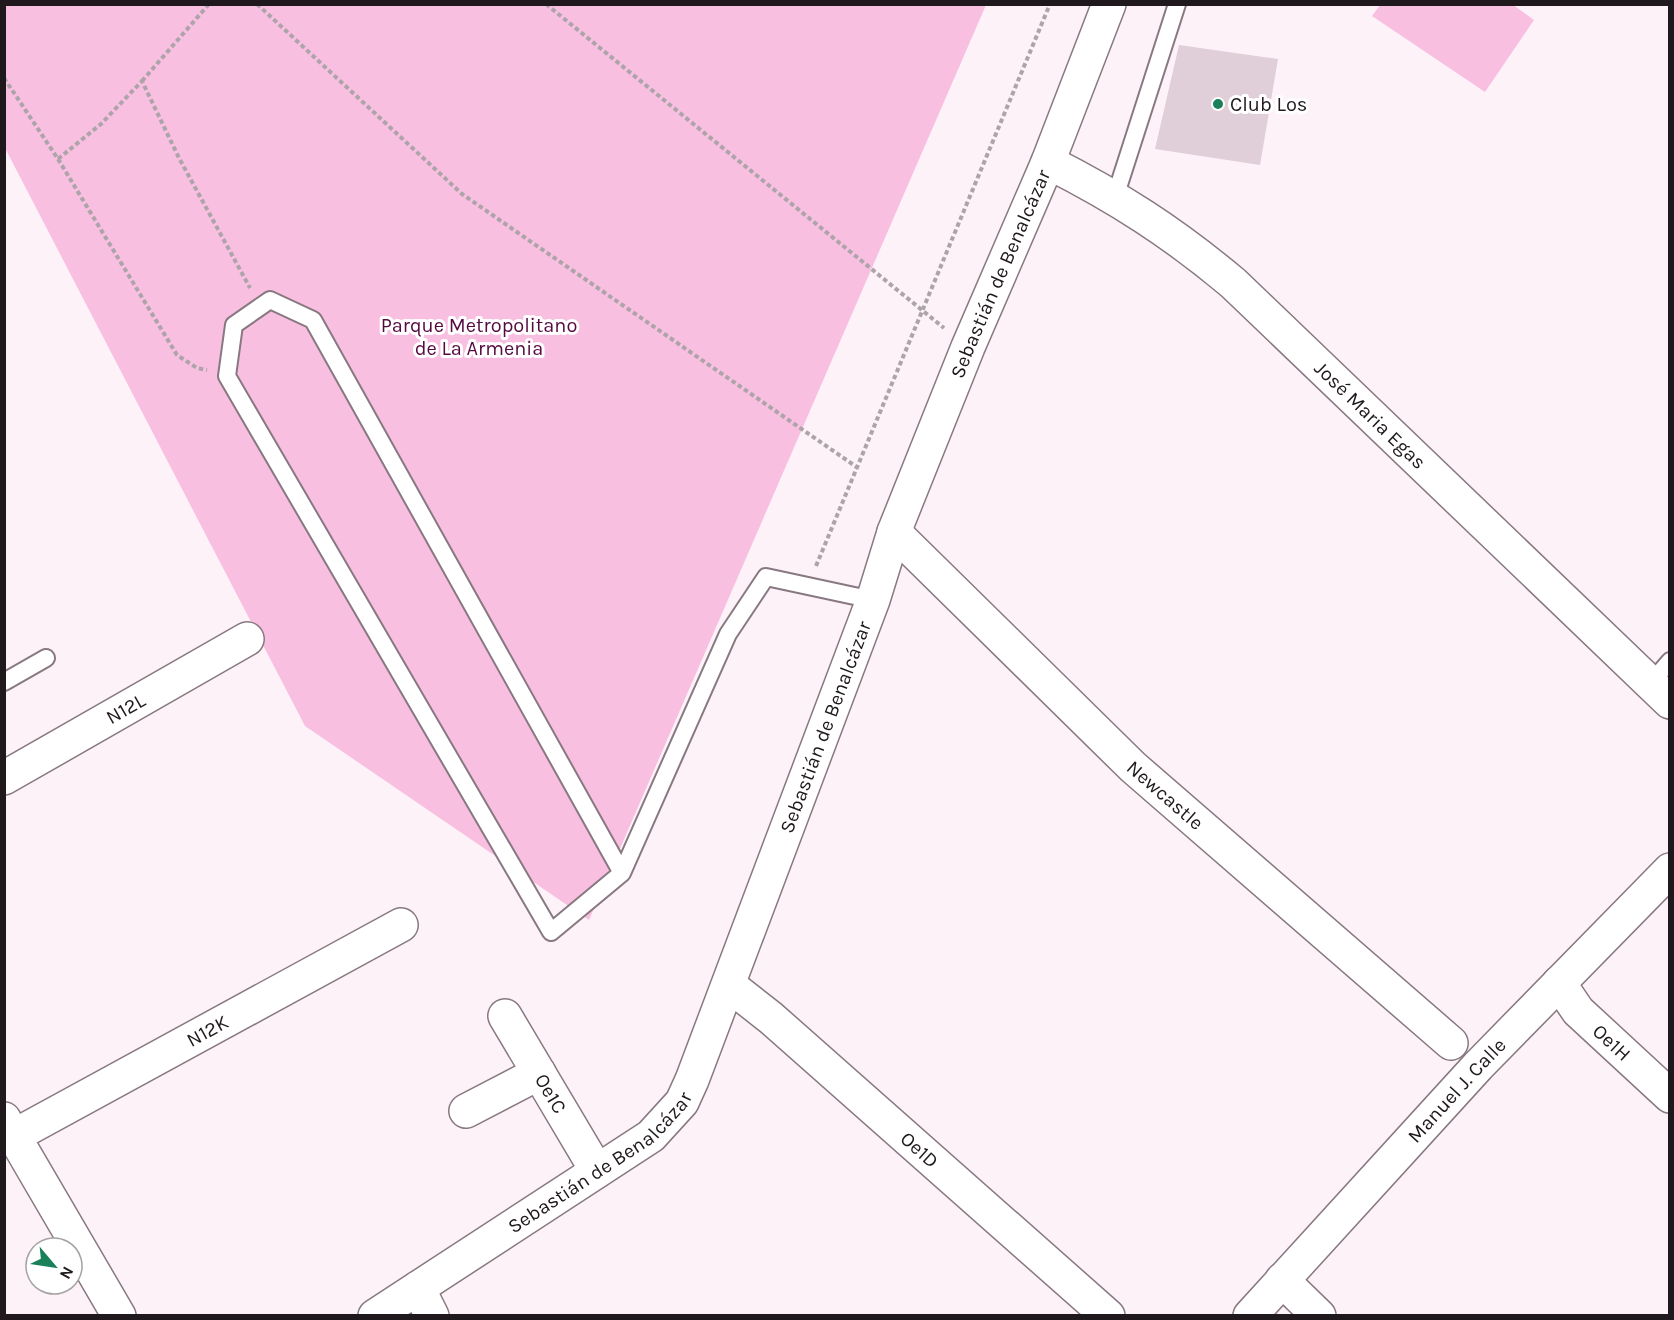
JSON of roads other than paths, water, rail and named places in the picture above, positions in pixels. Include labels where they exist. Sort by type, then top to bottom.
[{"type":"street","name":"Sebastián de Benalcázar","points":[[375,1316],[425,1302],[597,1171],[651,1136],[682,1102],[729,985],[873,600],[894,532],[968,347],[1048,162],[1109,4]]},
{"type":"street","name":"José Maria Egas","points":[[1048,162],[1115,197],[1190,248],[1233,283],[1663,682]]},
{"type":"street","name":"Newcastle","points":[[894,532],[1133,767],[1451,1043]]},
{"type":"street","name":"N12L","points":[[4,778],[247,639]]},
{"type":"street","name":"Manuel J. Calle","points":[[1251,1316],[1478,1066],[1670,870]]},
{"type":"street","name":"N12K","points":[[10,1128],[401,926]]},
{"type":"street","name":"Oe1H","points":[[1559,983],[1578,1011],[1670,1096]]},
{"type":"street","name":"Oe1D","points":[[729,985],[771,1018],[1108,1316]]},
{"type":"street","name":"Oe1C","points":[[505,1016],[597,1171]]},
{"type":"street","points":[[466,1111],[538,1073]]},
{"type":"street","points":[[10,1128],[119,1316]]},
{"type":"street","points":[[1282,1280],[1319,1316]]},
{"type":"lane","points":[[1115,197],[1177,4]]},
{"type":"lane","points":[[622,873],[313,320],[270,300],[234,325],[226,376],[551,932],[622,873],[728,634],[766,577],[873,600]]},
{"type":"lane","points":[[4,681],[46,658]]},
{"type":"place","name":"Club Los","points":[[1218,104]]},
{"type":"park label","name":"Parque Metropolitano de La Armenia","points":[[479,336]]}]
